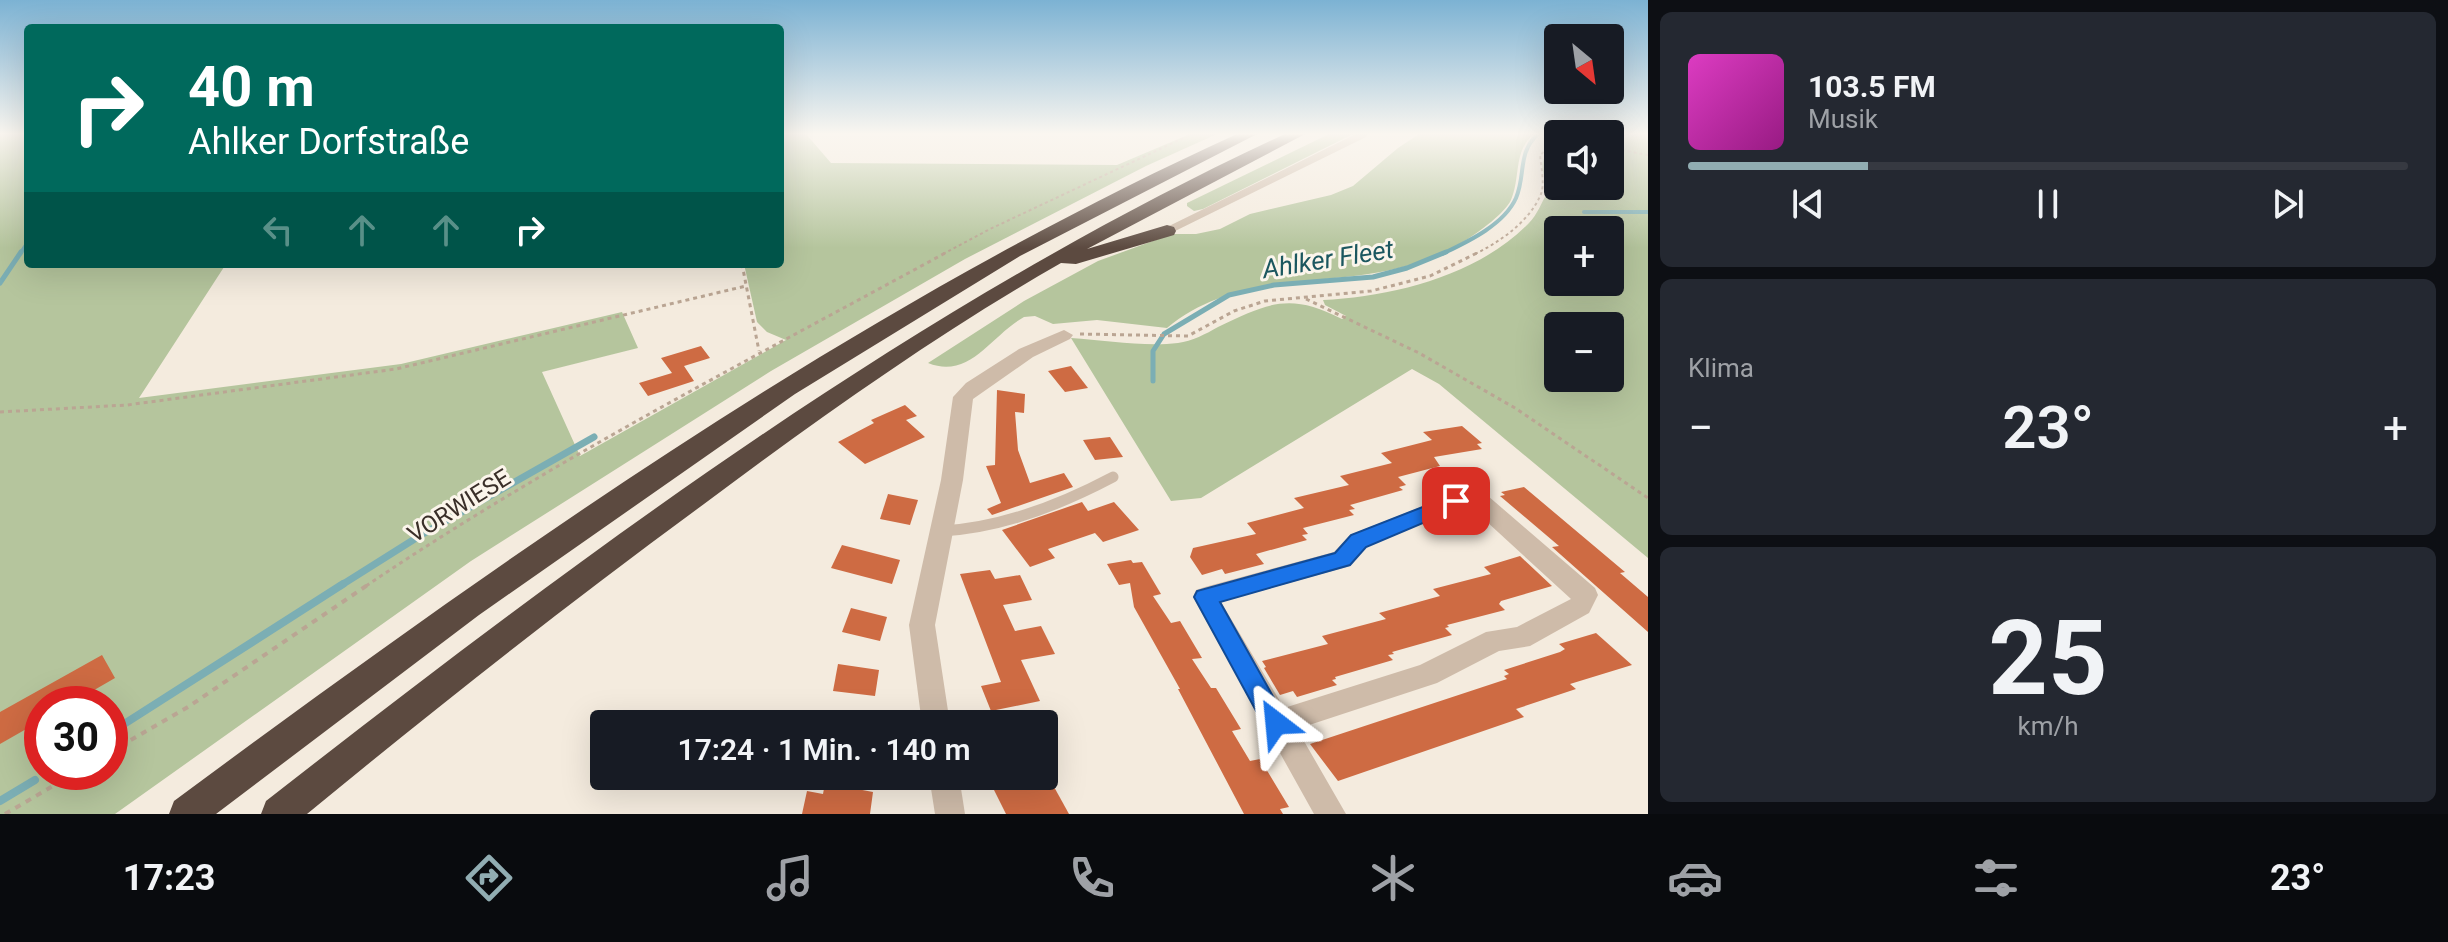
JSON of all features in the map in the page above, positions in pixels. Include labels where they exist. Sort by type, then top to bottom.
[{"type":"highway","points":[[187,814],[501,581],[853,345],[1068,222],[1168,172]]},
{"type":"highway","points":[[279,814],[535,613],[765,445],[886,362],[1039,268],[1162,199],[1219,172]]},
{"type":"highway","points":[[1039,268],[1167,231]]},
{"type":"street","points":[[934,710],[922,625],[952,480],[963,397],[973,387],[1026,353],[1064,335]]},
{"type":"street","points":[[1276,723],[1427,675],[1495,640],[1521,638],[1580,606],[1586,595],[1480,502],[1456,501],[1358,541],[1342,559],[1205,597],[1276,723],[1331,814]]},
{"type":"street","points":[[946,790],[950,814]]},
{"type":"lane","points":[[1167,231],[1287,172]]},
{"type":"lane","points":[[940,530],[963,532],[1063,500],[1113,477]]},
{"type":"path","name":"VORWIESE","points":[[128,742],[188,707],[430,543],[759,352],[990,229],[1111,172]]},
{"type":"path","points":[[1064,335],[1188,336],[1251,305],[1371,291],[1430,276],[1486,249],[1509,233],[1538,200],[1541,172]]},
{"type":"path","points":[[743,268],[759,352]]},
{"type":"path","points":[[0,412],[127,405],[396,369],[746,286]]},
{"type":"path","points":[[1321,305],[1322,297]]},
{"type":"path","points":[[1302,298],[1419,353],[1515,408],[1648,498]]},
{"type":"path","points":[[5,814],[46,790]]},
{"type":"green space","points":[[0,172],[24,172],[24,268],[223,268],[139,398],[401,364],[622,312],[638,348],[542,372],[580,456],[786,340],[767,332],[757,322],[745,268],[784,268],[784,172],[1134,172],[965,259],[771,371],[471,561],[115,814],[0,814]]},
{"type":"green space","points":[[1251,172],[1277,172],[1203,209],[1194,211],[1187,203]]},
{"type":"green space","points":[[1370,172],[1517,172],[1511,200],[1503,211],[1471,237],[1429,259],[1391,270],[1274,285],[1237,293],[1201,306],[1167,328],[1097,320],[1053,324],[1035,316],[1024,317],[968,361],[943,367],[928,363],[1024,301],[1098,261],[1172,234],[1196,234],[1220,229],[1250,214],[1331,195],[1353,186]]},
{"type":"green space","points":[[1624,172],[1648,172],[1648,558],[1439,384],[1412,369],[1201,498],[1171,501],[1071,338],[1138,344],[1178,343],[1199,337],[1265,307],[1293,303],[1308,305],[1342,319],[1346,316],[1325,305],[1323,300],[1405,288],[1460,269],[1509,241],[1537,212],[1544,199],[1624,200]]},
{"type":"building","points":[[701,346],[710,358],[684,366],[694,381],[648,396],[639,383],[672,373],[661,358]]},
{"type":"building","points":[[1071,366],[1088,388],[1065,392],[1048,371]]},
{"type":"building","points":[[997,390],[1025,394],[1024,413],[1015,412],[1018,450],[1030,483],[1064,473],[1073,487],[992,515],[987,509],[1001,503],[986,466],[995,465]]},
{"type":"building","points":[[905,405],[917,416],[906,420],[925,437],[865,464],[838,442],[874,423],[871,420]]},
{"type":"building","points":[[1462,426],[1482,443],[1477,444],[1482,449],[1434,457],[1440,466],[1398,477],[1406,485],[1399,487],[1403,490],[1350,505],[1355,509],[1349,510],[1354,515],[1303,528],[1308,534],[1302,535],[1307,540],[1256,554],[1264,564],[1225,574],[1222,569],[1202,575],[1190,557],[1193,548],[1256,534],[1247,523],[1304,508],[1294,498],[1349,485],[1340,476],[1392,463],[1381,453],[1432,440],[1423,432]]},
{"type":"building","points":[[1110,437],[1123,457],[1095,460],[1083,440]]},
{"type":"building","points":[[1524,487],[1625,572],[1620,573],[1648,597],[1648,632],[1552,547],[1559,546],[1500,496],[1505,495],[1501,492]]},
{"type":"building","points":[[888,494],[918,500],[910,525],[880,519]]},
{"type":"building","points":[[1082,502],[1088,511],[1114,502],[1139,530],[1103,542],[1095,533],[1048,549],[1055,558],[1030,567],[1002,530]]},
{"type":"building","points":[[842,545],[900,560],[892,584],[831,568]]},
{"type":"building","points":[[1520,556],[1552,586],[1501,601],[1499,604],[1505,610],[1447,625],[1449,627],[1445,628],[1452,635],[1392,652],[1394,654],[1388,655],[1393,660],[1335,677],[1332,680],[1337,685],[1297,697],[1293,691],[1280,695],[1264,668],[1262,661],[1328,644],[1322,636],[1386,619],[1379,613],[1440,596],[1433,589],[1491,574],[1484,567]]},
{"type":"building","points":[[1131,560],[1133,563],[1142,562],[1161,594],[1153,596],[1171,623],[1180,621],[1202,658],[1192,659],[1211,688],[1216,688],[1241,729],[1232,731],[1250,761],[1260,759],[1289,807],[1280,809],[1283,814],[1244,814],[1134,607],[1130,583],[1119,585],[1107,564]]},
{"type":"building","points":[[990,570],[995,579],[1020,575],[1032,600],[1003,605],[1015,631],[1041,626],[1055,654],[1021,660],[1040,701],[991,710],[981,686],[1001,682],[960,574]]},
{"type":"building","points":[[851,608],[887,617],[880,641],[842,632]]},
{"type":"building","points":[[1596,633],[1632,665],[1570,684],[1576,689],[1516,709],[1524,717],[1338,781],[1310,744],[1507,679],[1504,676],[1509,674],[1504,670],[1560,652],[1565,649],[1559,644]]},
{"type":"building","points":[[102,655],[115,678],[101,686],[47,686]]},
{"type":"building","points":[[838,664],[879,670],[875,696],[833,691]]},
{"type":"building","points":[[24,699],[24,730],[0,744],[0,712]]},
{"type":"building","points":[[824,790],[873,792],[870,814],[802,814],[807,791],[823,794]]},
{"type":"building","points":[[994,790],[1056,790],[1069,814],[1006,814]]},
{"type":"waterway","name":"Ahlker Fleet","points":[[1446,252],[1484,232],[1503,216],[1516,198],[1522,172]]},
{"type":"waterway","points":[[1584,212],[1648,212]]},
{"type":"waterway","points":[[20,254],[24,248]]},
{"type":"waterway","points":[[0,283],[21,252]]},
{"type":"waterway","name":"Ahlker Fleet","points":[[1153,381],[1153,351],[1164,334],[1229,295],[1274,285],[1373,277],[1407,268],[1446,252]]},
{"type":"waterway","name":"Ahlker Fleet","points":[[1442,254],[1446,252]]},
{"type":"waterway","points":[[340,586],[421,535],[594,437]]},
{"type":"waterway","points":[[128,721],[343,584]]},
{"type":"waterway","points":[[0,801],[24,787]]},
{"type":"route","points":[[1276,723],[1205,597],[1342,559],[1358,541],[1456,501]]}]
